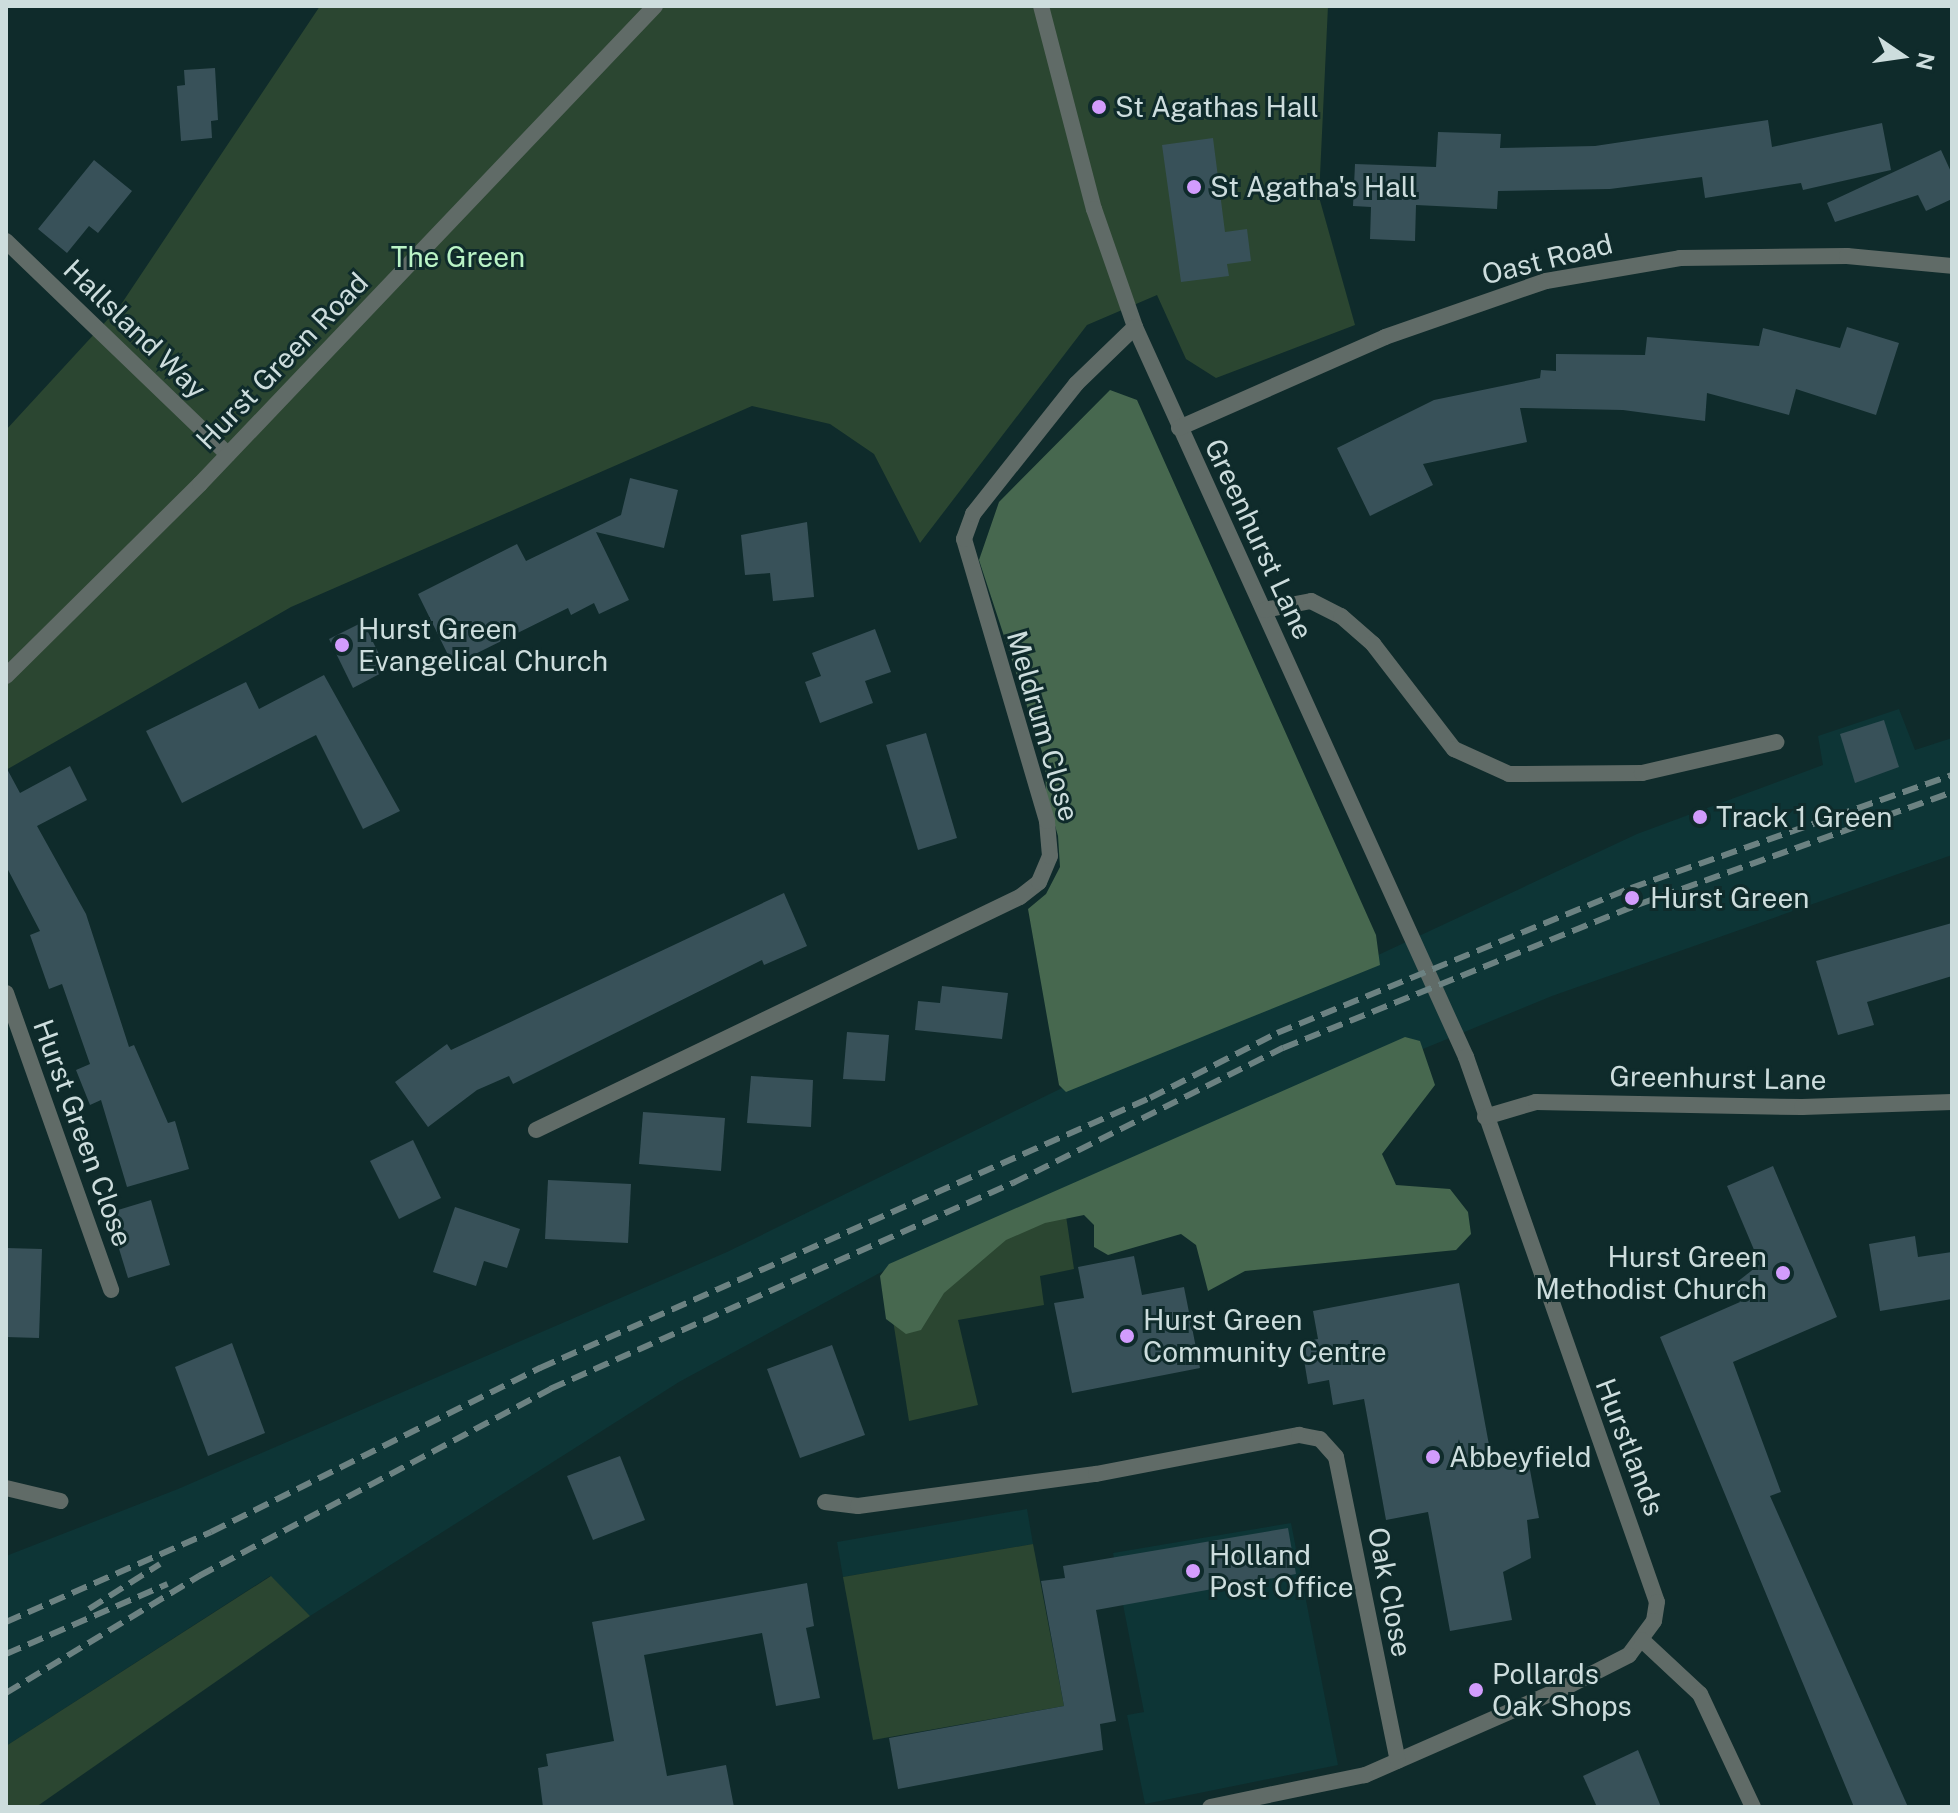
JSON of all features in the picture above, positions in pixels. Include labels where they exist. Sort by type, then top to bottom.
[{"type":"street","name":"Hurst Green Road","points":[[6,676],[228,455],[655,6]]},
{"type":"street","name":"Greenhurst Lane","points":[[1041,6],[1094,209],[1135,327],[1398,899],[1473,1078]]},
{"type":"street","name":"Hallsland Way","points":[[6,241],[228,455]]},
{"type":"street","name":"Oast Road","points":[[1179,428],[1385,337],[1560,278],[1680,258],[1847,256],[1952,266]]},
{"type":"street","name":"Meldrum Close","points":[[536,1130],[1020,897],[1039,882],[1050,856],[1047,821],[964,539],[973,514],[1076,384],[1135,327]]},
{"type":"street","points":[[1264,610],[1311,601],[1333,611],[1373,644],[1454,749],[1509,774],[1642,773],[1776,742]]},
{"type":"street","name":"Hurst Green Close","points":[[6,993],[111,1290]]},
{"type":"street","name":"Hurstlands","points":[[1473,1078],[1592,1426],[1654,1578],[1654,1621],[1642,1640]]},
{"type":"street","name":"Greenhurst Lane","points":[[1485,1117],[1536,1102],[1802,1107],[1952,1102]]},
{"type":"street","name":"Oak Close","points":[[825,1502],[858,1506],[1096,1474],[1299,1435],[1320,1439],[1336,1457],[1398,1761]]},
{"type":"street","points":[[6,1488],[60,1501]]},
{"type":"street","points":[[1210,1807],[1317,1787],[1398,1761],[1612,1666],[1642,1640],[1700,1694],[1753,1807]]},
{"type":"shaded area","points":[[1899,709],[1915,750],[1952,738],[1952,855],[1552,996],[885,1270],[679,1382],[310,1616],[270,1576],[6,1746],[6,1556],[178,1489],[727,1252],[1062,1088],[1376,956],[1637,834],[1823,765],[1818,736]]},
{"type":"shaded area","points":[[1027,1509],[1033,1544],[843,1577],[837,1542]]},
{"type":"shaded area","points":[[1291,1523],[1338,1765],[1145,1804],[1127,1715],[1144,1712],[1113,1553]]},
{"type":"green space","name":"The Green","points":[[320,6],[1328,6],[1319,197],[1355,325],[1216,378],[1186,359],[1157,295],[1087,325],[920,543],[874,454],[830,424],[752,406],[291,607],[6,770],[6,430],[120,306]]},
{"type":"green space","points":[[1110,390],[1137,400],[1376,935],[1380,965],[1066,1092],[1059,1085],[1028,909],[1046,894],[1060,867],[1058,836],[1046,794],[1045,761],[979,560],[999,502]]},
{"type":"green space","points":[[1405,1037],[1420,1041],[1435,1085],[1382,1154],[1396,1185],[1450,1189],[1468,1212],[1471,1234],[1456,1250],[1245,1271],[1208,1291],[1196,1245],[1181,1234],[1108,1255],[1094,1247],[1094,1225],[1084,1215],[1045,1223],[1006,1240],[944,1293],[921,1330],[906,1334],[886,1319],[880,1276],[889,1264]]},
{"type":"green space","points":[[1066,1216],[1074,1269],[1040,1276],[1044,1305],[958,1320],[978,1405],[909,1421],[885,1270]]},
{"type":"green space","points":[[1033,1544],[1064,1706],[873,1740],[843,1577]]},
{"type":"green space","points":[[271,1576],[310,1616],[36,1807],[6,1807],[6,1746]]},
{"type":"building","points":[[215,68],[218,120],[211,121],[212,138],[181,141],[177,86],[185,85],[184,70]]},
{"type":"building","points":[[1768,120],[1772,147],[1882,123],[1891,170],[1803,190],[1801,183],[1705,198],[1702,177],[1610,189],[1498,191],[1497,209],[1416,205],[1415,241],[1370,239],[1371,207],[1353,206],[1355,164],[1436,167],[1438,132],[1501,134],[1500,148],[1595,146]]},
{"type":"building","name":"St Agatha's Hall","points":[[1213,138],[1225,232],[1247,229],[1251,261],[1227,264],[1229,276],[1181,282],[1162,145]]},
{"type":"building","points":[[1941,150],[1952,174],[1952,199],[1926,211],[1918,195],[1835,222],[1827,203]]},
{"type":"building","points":[[94,160],[132,191],[98,233],[89,226],[67,253],[38,229]]},
{"type":"building","points":[[1847,327],[1899,343],[1876,415],[1796,389],[1789,415],[1707,393],[1705,421],[1623,410],[1520,408],[1527,442],[1423,464],[1433,485],[1370,516],[1337,448],[1434,400],[1540,378],[1541,370],[1556,371],[1556,354],[1645,355],[1647,337],[1759,346],[1763,328],[1840,348]]},
{"type":"building","points":[[630,478],[678,490],[664,548],[596,532],[629,600],[599,614],[594,603],[571,615],[568,608],[453,665],[418,594],[517,544],[526,561],[621,515]]},
{"type":"building","points":[[807,522],[814,597],[773,601],[770,573],[745,575],[741,535]]},
{"type":"building","points":[[363,622],[387,670],[353,688],[329,639]]},
{"type":"building","points":[[875,629],[891,672],[865,681],[873,703],[820,723],[805,682],[821,676],[812,653]]},
{"type":"building","points":[[324,675],[400,811],[363,829],[316,735],[182,803],[146,731],[246,682],[259,709]]},
{"type":"building","points":[[1884,720],[1899,767],[1855,783],[1840,734]]},
{"type":"building","points":[[926,733],[957,838],[918,850],[886,745]]},
{"type":"building","points":[[70,766],[87,800],[37,826],[86,914],[129,1047],[134,1045],[168,1123],[175,1121],[189,1169],[127,1187],[101,1100],[90,1105],[76,1070],[90,1064],[62,984],[49,989],[30,935],[40,931],[6,866],[6,767],[20,793]]},
{"type":"building","points":[[784,893],[807,946],[764,965],[762,960],[513,1084],[509,1076],[477,1090],[428,1127],[395,1082],[447,1044],[451,1050]]},
{"type":"building","points":[[1952,923],[1952,976],[1867,1002],[1874,1025],[1838,1035],[1816,961]]},
{"type":"building","points":[[942,986],[1008,993],[1002,1039],[915,1030],[918,1001],[940,1003]]},
{"type":"building","points":[[847,1032],[889,1035],[885,1081],[843,1079]]},
{"type":"building","points":[[751,1076],[813,1080],[811,1127],[747,1123]]},
{"type":"building","points":[[643,1112],[725,1118],[721,1171],[639,1164]]},
{"type":"building","points":[[413,1140],[441,1198],[399,1219],[370,1161]]},
{"type":"building","points":[[1773,1166],[1837,1317],[1733,1362],[1781,1492],[1770,1496],[1908,1807],[1854,1807],[1660,1337],[1740,1302],[1732,1286],[1760,1264],[1727,1186]]},
{"type":"building","points":[[548,1180],[631,1184],[628,1243],[545,1239]]},
{"type":"building","points":[[151,1200],[170,1265],[128,1278],[108,1213]]},
{"type":"building","points":[[455,1207],[520,1229],[507,1268],[484,1261],[476,1286],[433,1272]]},
{"type":"building","points":[[1915,1236],[1918,1257],[1952,1252],[1952,1299],[1880,1311],[1869,1244]]},
{"type":"building","points":[[6,1248],[42,1249],[39,1338],[6,1337]]},
{"type":"building","name":"Hurst Green Community Centre","points":[[1134,1256],[1142,1295],[1184,1287],[1200,1368],[1072,1393],[1054,1303],[1084,1298],[1078,1267]]},
{"type":"building","name":"Abbeyfield","points":[[1459,1283],[1492,1461],[1527,1454],[1539,1518],[1527,1520],[1531,1558],[1503,1572],[1512,1620],[1450,1631],[1428,1512],[1386,1520],[1364,1399],[1333,1405],[1329,1380],[1308,1384],[1301,1342],[1318,1339],[1313,1311]]},
{"type":"building","points":[[232,1343],[265,1433],[208,1456],[175,1367]]},
{"type":"building","points":[[832,1345],[865,1435],[800,1458],[767,1369]]},
{"type":"building","points":[[620,1456],[645,1520],[593,1540],[567,1476]]},
{"type":"building","points":[[1288,1528],[1296,1574],[1096,1610],[1116,1721],[1100,1724],[1103,1750],[898,1789],[889,1738],[1064,1706],[1041,1581],[1065,1578],[1063,1566]]},
{"type":"building","points":[[807,1583],[814,1626],[806,1628],[820,1698],[776,1706],[762,1633],[644,1655],[667,1776],[726,1765],[734,1807],[543,1807],[538,1768],[548,1766],[546,1754],[614,1741],[592,1622]]},
{"type":"building","points":[[1638,1750],[1661,1807],[1597,1807],[1583,1776]]},
{"type":"railway","points":[[6,1622],[211,1532],[540,1368],[1150,1098],[1277,1033],[1631,888],[1952,775]]},
{"type":"railway","points":[[6,1693],[199,1576],[550,1389],[1013,1183],[1283,1048],[1637,905],[1952,792]]},
{"type":"railway","points":[[89,1609],[160,1564]]},
{"type":"railway","points":[[6,1654],[168,1584]]},
{"type":"place","name":"St Agathas Hall","points":[[1099,107]]},
{"type":"place","name":"St Agatha's Hall","points":[[1194,187]]},
{"type":"place","name":"Hurst Green Evangelical Church","points":[[342,645]]},
{"type":"place","name":"Track 1 Green","points":[[1700,817]]},
{"type":"place","name":"Hurst Green","points":[[1632,898]]},
{"type":"place","name":"Hurst Green Methodist Church","points":[[1783,1273]]},
{"type":"place","name":"Hurst Green Community Centre","points":[[1127,1336]]},
{"type":"place","name":"Abbeyfield","points":[[1433,1457]]},
{"type":"place","name":"Holland Post Office","points":[[1193,1571]]},
{"type":"place","name":"Pollards Oak Shops","points":[[1476,1690]]}]
